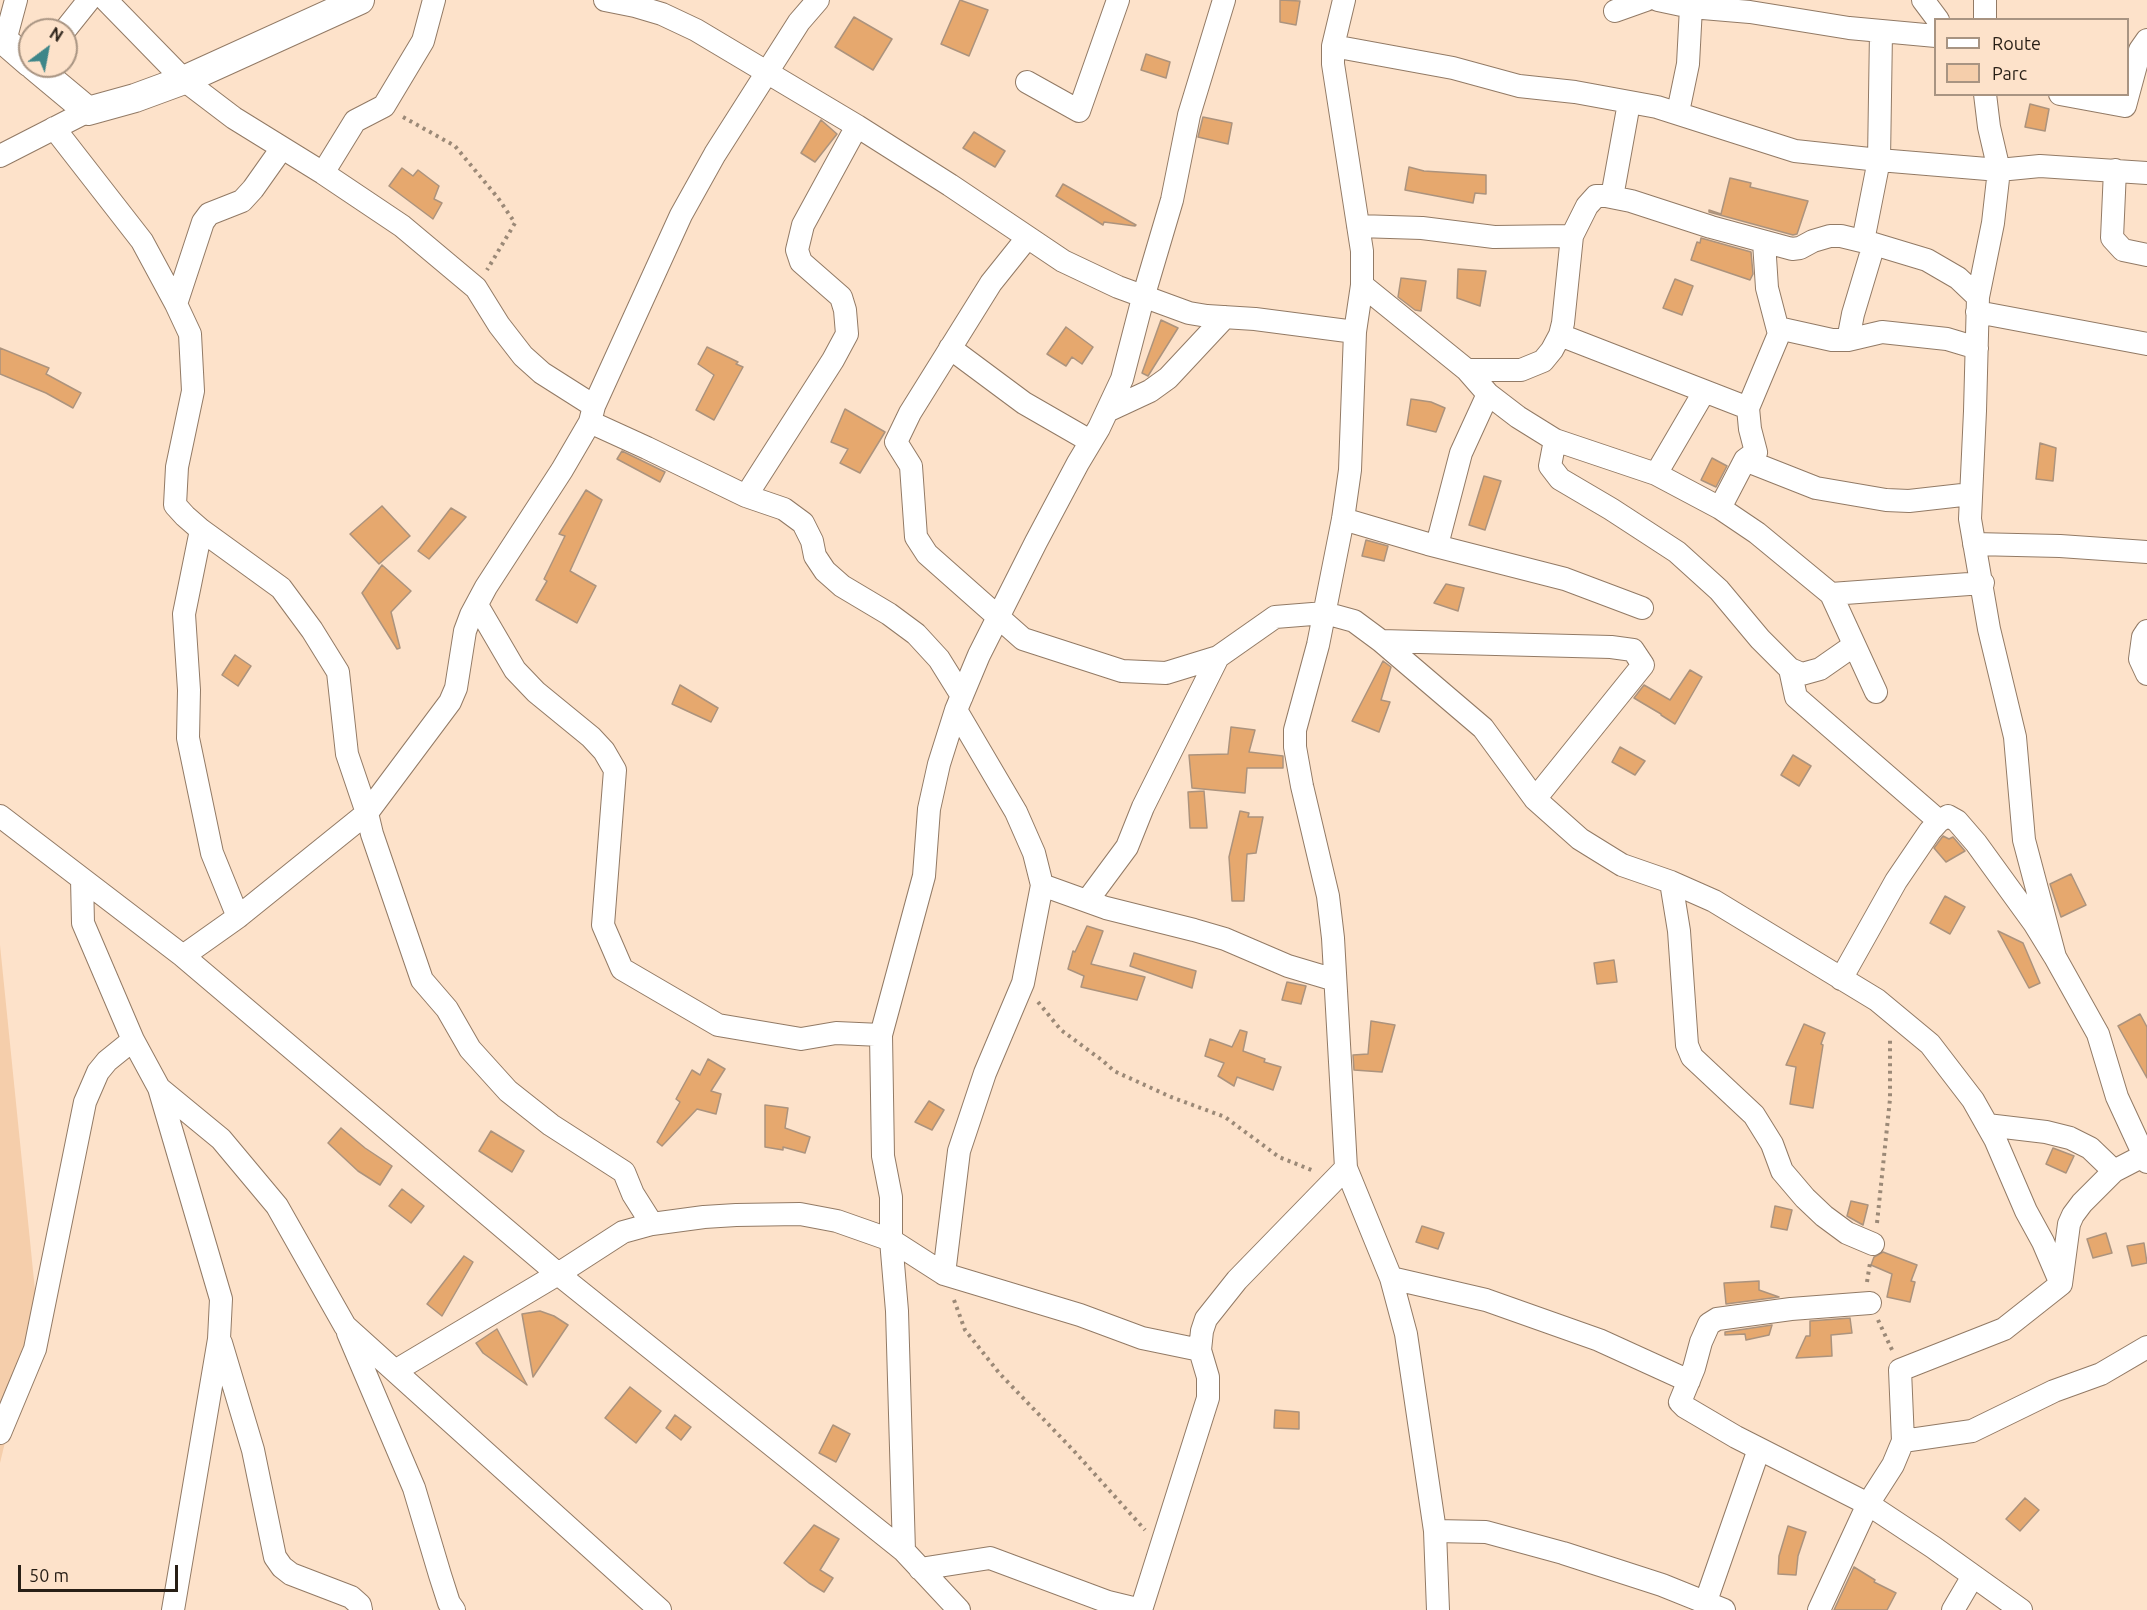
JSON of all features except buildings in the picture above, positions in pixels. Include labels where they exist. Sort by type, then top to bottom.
[{"type":"street","points":[[16,0],[3,39],[18,52]]},
{"type":"street","points":[[75,18],[89,0]]},
{"type":"street","points":[[106,0],[184,80],[234,118],[323,173],[402,226],[476,288],[499,325],[523,356],[592,414],[647,448],[746,496],[784,508],[802,523],[812,542],[814,556],[825,571],[849,591],[916,634],[939,659],[959,703],[1016,812],[1034,853],[1042,885],[1023,983],[985,1073],[959,1151],[944,1274]]},
{"type":"street","points":[[0,156],[88,111],[135,98],[184,80],[360,0]]},
{"type":"street","points":[[323,173],[355,122],[384,106],[423,41],[434,0]]},
{"type":"street","points":[[605,0],[635,6],[696,30],[857,126],[1063,261],[1143,298],[1189,313],[1255,318],[1354,332]]},
{"type":"street","points":[[183,956],[238,917],[367,813],[450,702],[456,688],[465,631],[477,605],[562,471],[592,414],[681,215],[715,154],[799,22],[818,0]]},
{"type":"street","points":[[1028,82],[1079,111],[1118,0]]},
{"type":"street","points":[[904,1551],[897,1311],[891,1240],[891,1197],[883,1156],[880,1035],[924,876],[929,809],[939,764],[959,703],[998,618],[1122,379],[1172,200],[1189,116],[1224,0]]},
{"type":"street","points":[[1344,0],[1334,46],[1333,64],[1362,251],[1362,285],[1354,332],[1350,470],[1325,613],[1310,679],[1295,730],[1295,747],[1328,897],[1335,980],[1339,1176],[1391,1278],[1406,1334],[1435,1531],[1438,1610]]},
{"type":"street","points":[[1615,11],[1646,0]]},
{"type":"street","points":[[1658,0],[1691,7],[1750,12],[1881,32],[1934,36]]},
{"type":"street","points":[[1923,0],[1936,18]]},
{"type":"street","points":[[1984,18],[1985,0]]},
{"type":"street","points":[[1678,112],[1688,64],[1691,7]]},
{"type":"street","points":[[1848,340],[1868,243],[1879,160],[1881,32]]},
{"type":"street","points":[[2129,91],[2140,50],[2147,40]]},
{"type":"street","points":[[1334,46],[1453,68],[1519,86],[1575,92],[1678,112],[1795,151],[1999,170],[2040,166],[2147,173]]},
{"type":"street","points":[[49,78],[88,111]]},
{"type":"street","points":[[1985,96],[1989,127],[1999,170],[1993,223],[1978,305],[1970,519],[1983,583],[1989,629],[2015,737],[2024,840],[2055,957]]},
{"type":"street","points":[[2071,96],[2125,106],[2128,96]]},
{"type":"street","points":[[1612,197],[1629,103]]},
{"type":"street","points":[[746,496],[833,360],[847,334],[845,310],[841,297],[801,262],[797,250],[803,225],[857,126]]},
{"type":"street","points":[[54,128],[142,241],[190,334],[193,391],[177,467],[176,505],[201,530],[281,588],[312,630],[338,672],[347,754],[422,980],[447,1010],[470,1049],[508,1091],[551,1125],[624,1172],[633,1194],[652,1224]]},
{"type":"street","points":[[176,304],[202,222],[209,214],[242,201],[254,189],[282,148]]},
{"type":"street","points":[[2115,170],[2112,238],[2123,250],[2147,255]]},
{"type":"street","points":[[1467,370],[1530,368],[1543,361],[1552,350],[1560,334],[1572,236],[1577,223],[1596,196],[1631,201],[1700,224],[1797,249],[1830,236],[1841,236],[1868,243],[1927,260],[1958,278],[1978,305],[2147,344]]},
{"type":"street","points":[[1358,226],[1422,228],[1494,237],[1572,236]]},
{"type":"street","points":[[1027,238],[991,283],[910,413],[896,442],[910,466],[915,537],[927,554],[1023,639],[1122,671],[1166,673],[1218,657],[1275,617],[1325,613],[1354,621],[1381,641],[1483,728],[1535,799],[1594,849],[1622,865],[1671,882],[1714,901],[1877,1000],[1930,1044],[1973,1100],[1995,1139],[2061,1284]]},
{"type":"street","points":[[1720,508],[1745,460],[1756,452],[1748,408],[1778,339],[1778,328],[1767,288],[1764,242]]},
{"type":"street","points":[[1362,285],[1467,370],[1488,394],[1518,417],[1556,440],[1656,474],[1720,508],[1757,533],[1831,594],[1876,692]]},
{"type":"street","points":[[1107,411],[1150,391],[1168,378],[1225,317]]},
{"type":"street","points":[[1778,328],[1848,340],[1882,332],[1947,339],[1977,348]]},
{"type":"street","points":[[1560,334],[1748,408]]},
{"type":"street","points":[[950,348],[1024,404],[1090,441]]},
{"type":"street","points":[[1656,474],[1704,392]]},
{"type":"street","points":[[1437,545],[1461,453],[1488,394]]},
{"type":"street","points":[[1556,440],[1550,466],[1560,480],[1611,509],[1677,552],[1719,590],[1760,639],[1790,669],[1802,674],[1820,669],[1853,646]]},
{"type":"street","points":[[1745,460],[1816,488],[1886,500],[1909,501],[1971,494]]},
{"type":"street","points":[[1343,519],[1565,579],[1642,608]]},
{"type":"street","points":[[201,530],[184,614],[189,690],[188,738],[212,853],[238,917]]},
{"type":"street","points":[[1974,543],[2147,552]]},
{"type":"street","points":[[1831,594],[1983,583]]},
{"type":"street","points":[[477,605],[515,670],[536,692],[591,737],[604,751],[615,770],[603,925],[622,969],[718,1025],[801,1039],[836,1033],[880,1035]]},
{"type":"street","points":[[2147,631],[2143,637],[2140,659],[2147,674]]},
{"type":"street","points":[[1381,641],[1611,647],[1633,650],[1643,665],[1535,799]]},
{"type":"street","points":[[1087,901],[1127,847],[1143,807],[1218,657]]},
{"type":"street","points":[[1790,669],[1796,698],[1939,821]]},
{"type":"street","points":[[0,816],[183,956],[558,1274],[904,1551],[959,1610]]},
{"type":"street","points":[[1819,1610],[1868,1504],[1893,1465],[1903,1442],[1900,1370],[2004,1329],[2061,1284],[2069,1224],[2073,1215],[2114,1172],[2146,1157],[2117,1097],[2098,1034],[2055,957],[2034,923],[1965,830],[1948,816],[1939,821],[1930,831],[1896,881],[1841,979]]},
{"type":"street","points":[[82,879],[84,923],[133,1040],[159,1088],[221,1299],[219,1339],[173,1610]]},
{"type":"street","points":[[1671,882],[1679,931],[1685,1026],[1692,1057],[1754,1115],[1772,1144],[1782,1171],[1805,1198],[1847,1233],[1873,1245]]},
{"type":"street","points":[[1042,885],[1106,908],[1215,936],[1288,966],[1335,980]]},
{"type":"street","points":[[0,1433],[35,1349],[85,1102],[102,1067],[133,1040]]},
{"type":"street","points":[[159,1088],[221,1139],[277,1206],[345,1326],[414,1488],[449,1603],[454,1610]]},
{"type":"street","points":[[1987,1125],[2046,1132],[2070,1138],[2090,1148],[2114,1172]]},
{"type":"street","points":[[920,1569],[990,1558],[1108,1602],[1141,1610],[1208,1398],[1208,1377],[1200,1350],[1202,1330],[1206,1319],[1237,1280],[1339,1176]]},
{"type":"street","points":[[395,1371],[558,1274],[623,1232],[652,1224],[704,1217],[800,1214],[837,1221],[891,1240],[944,1274],[1080,1315],[1142,1338],[1200,1350]]},
{"type":"street","points":[[1391,1278],[1486,1300],[1599,1341],[1689,1381]]},
{"type":"street","points":[[1869,1303],[1791,1309],[1717,1319],[1709,1324],[1701,1342],[1682,1397],[1682,1404],[1760,1449],[1868,1504],[2021,1610]]},
{"type":"street","points":[[345,1326],[660,1610]]},
{"type":"street","points":[[219,1339],[252,1450],[275,1557],[282,1568],[291,1574],[351,1597],[360,1605],[361,1610]]},
{"type":"street","points":[[1903,1442],[1972,1431],[2054,1391],[2101,1374],[2147,1347]]},
{"type":"street","points":[[1435,1531],[1463,1530],[1513,1539],[1662,1585],[1715,1606],[1760,1449]]},
{"type":"street","points":[[1953,1610],[1973,1576]]},
{"type":"path","points":[[384,106],[455,146],[498,198],[515,223],[476,288]]},
{"type":"path","points":[[1023,983],[1061,1030],[1114,1071],[1171,1097],[1226,1117],[1279,1157],[1339,1176]]},
{"type":"path","points":[[1891,1012],[1890,1099],[1878,1216],[1867,1284],[1869,1303],[1900,1370]]},
{"type":"path","points":[[944,1274],[965,1330],[1000,1374],[1074,1451],[1160,1547]]},
{"type":"green space","points":[[0,945],[37,1310],[0,1463]]}]
